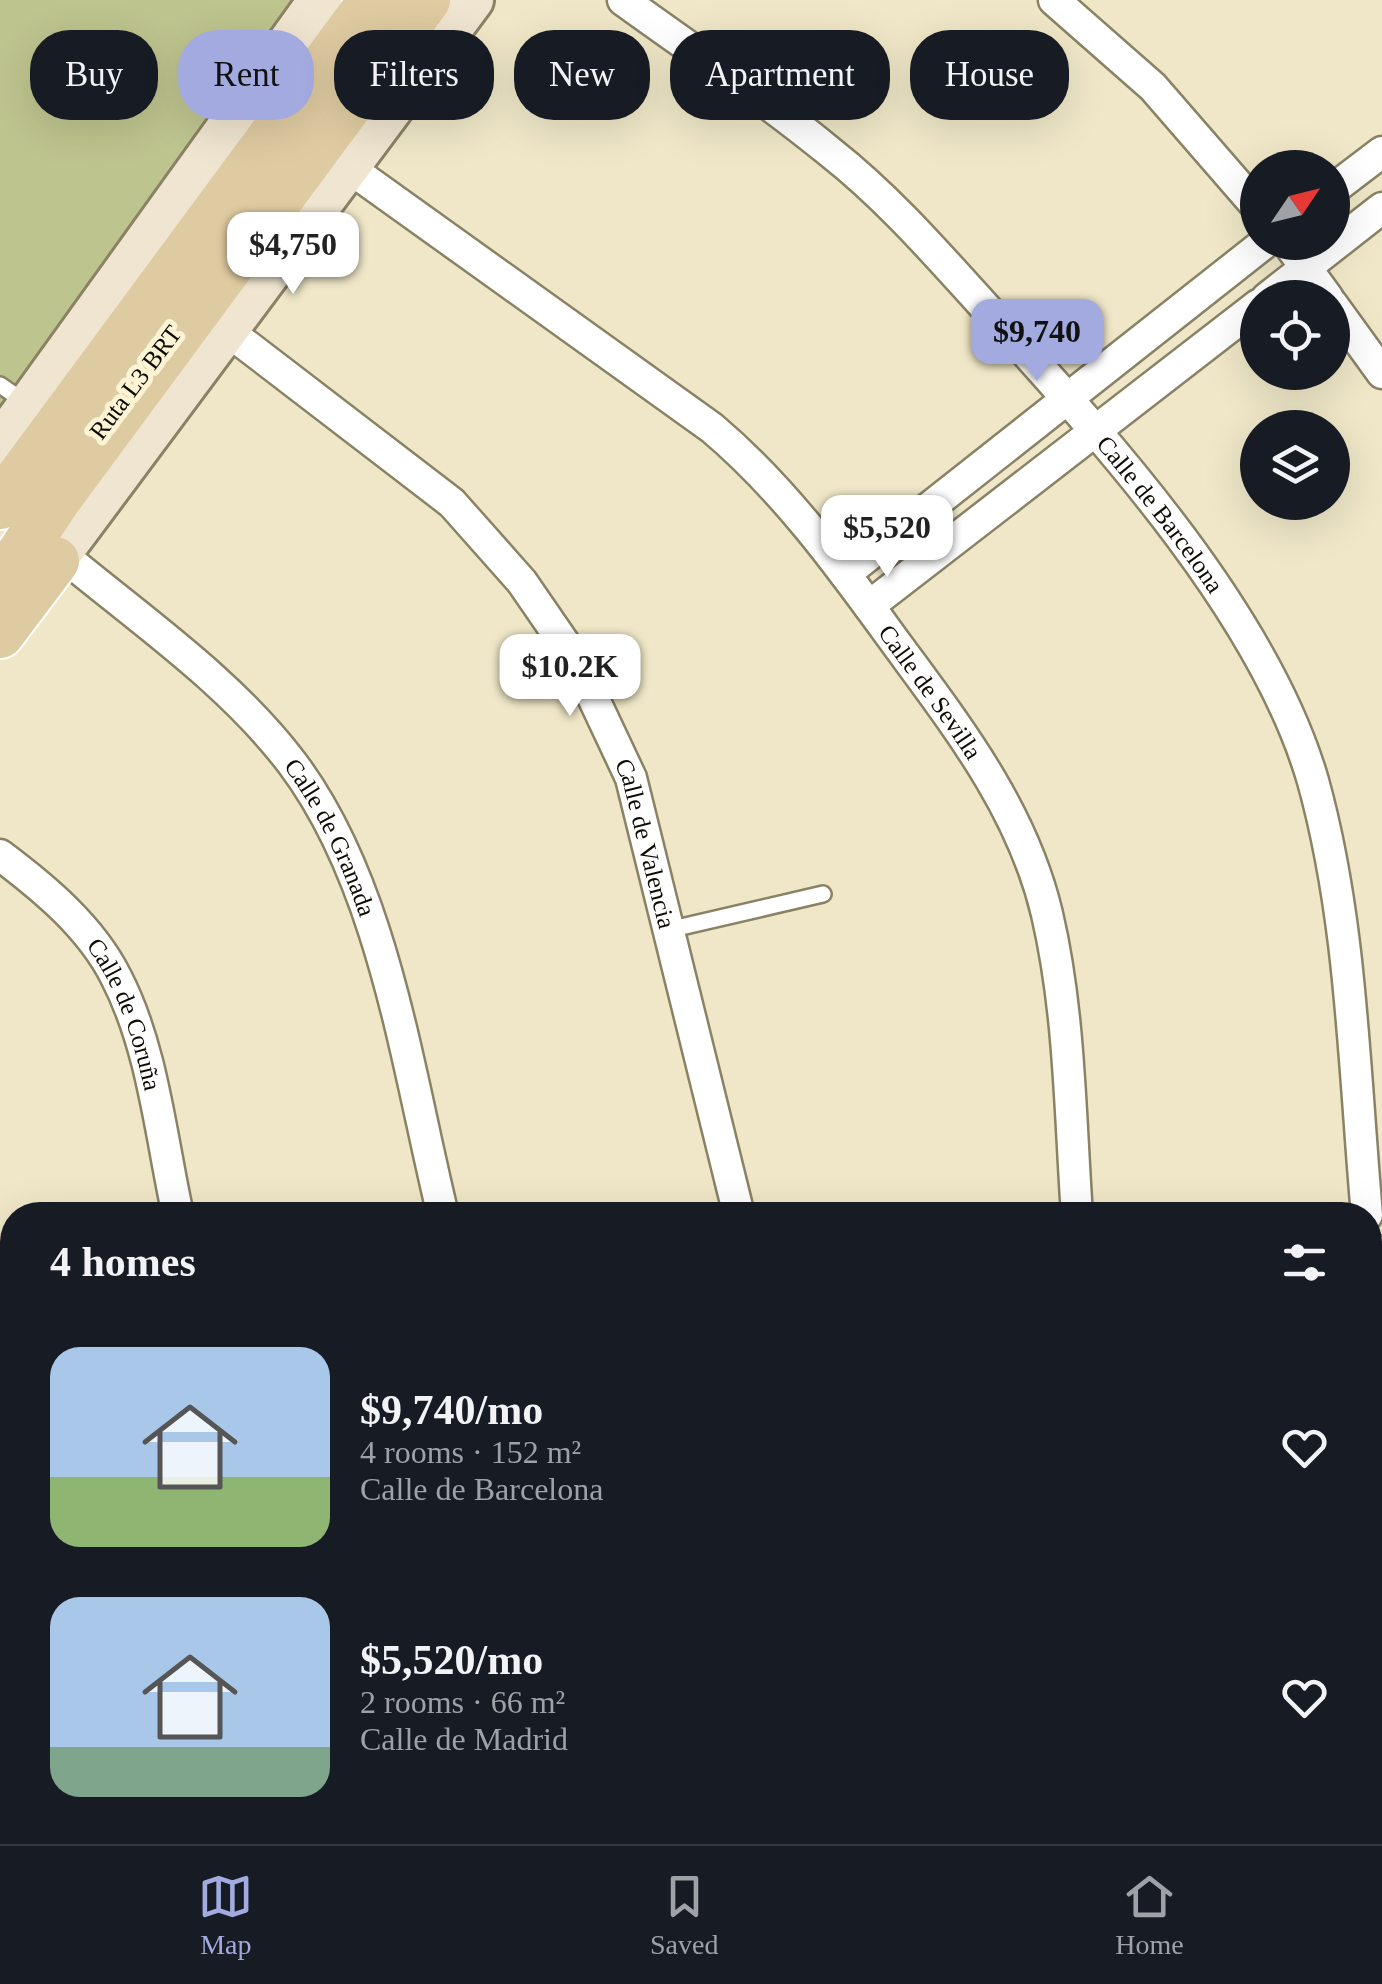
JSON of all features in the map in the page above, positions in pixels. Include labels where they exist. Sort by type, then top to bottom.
[{"type":"main road","points":[[0,445],[14,395],[320,0]]},
{"type":"main road","points":[[0,634],[60,524],[159,325],[373,0]]},
{"type":"main road","points":[[0,505],[159,325],[426,0]]},
{"type":"main road","points":[[0,584],[60,524],[224,328],[472,0]]},
{"type":"street","name":"Calle de Barcelona","points":[[623,0],[832,152],[904,218],[1068,398],[1207,574],[1276,686],[1312,778],[1335,871],[1366,1202]]},
{"type":"street","points":[[1054,0],[1154,87],[1240,187]]},
{"type":"street","points":[[1350,176],[1382,152]]},
{"type":"street","name":"Calle de Sevilla","points":[[346,165],[712,428],[760,468],[845,574],[983,762],[1022,837],[1046,911],[1062,988],[1076,1202]]},
{"type":"street","points":[[1290,280],[1382,208]]},
{"type":"street","points":[[845,574],[1243,260]]},
{"type":"street","points":[[1300,260],[1315,280]]},
{"type":"street","points":[[869,606],[1240,319]]},
{"type":"street","name":"Calle de Valencia","points":[[224,328],[452,503],[522,582],[575,659],[631,778],[736,1202]]},
{"type":"street","points":[[1350,328],[1382,373]]},
{"type":"street","name":"Calle de Granada","points":[[60,524],[234,698],[292,762],[338,834],[370,914],[439,1202]]},
{"type":"street","name":"Calle de Coruña","points":[[0,856],[44,889],[83,929],[116,976],[137,1030],[175,1202]]},
{"type":"lane","points":[[0,490],[357,0]]},
{"type":"lane","points":[[0,566],[159,325],[385,0]]},
{"type":"lane","points":[[0,520],[159,325],[412,0]]},
{"type":"lane","name":"Ruta L3 BRT","points":[[0,601],[452,0]]},
{"type":"lane","points":[[668,930],[824,894]]},
{"type":"green space","points":[[0,0],[294,0],[273,30],[178,30],[178,120],[209,120],[0,417]]}]
